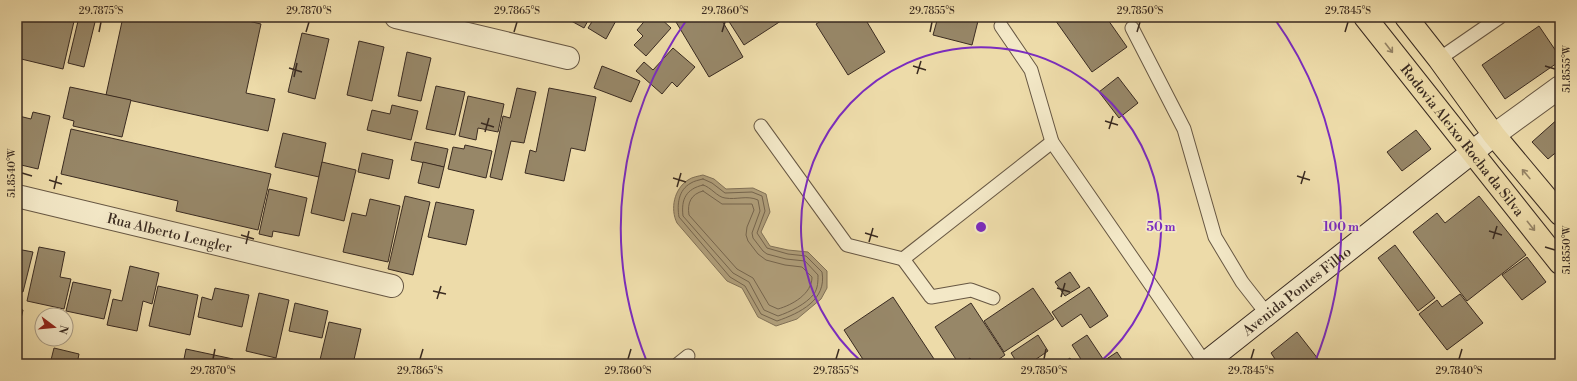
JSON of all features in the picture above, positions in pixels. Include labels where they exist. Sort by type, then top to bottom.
[{"type":"main road","name":"Rodovia Aleixo Rocha da Silva","points":[[1365,17],[1471,153],[1560,263]]},
{"type":"main road","name":"Rodovia Aleixo Rocha da Silva","points":[[1406,17],[1439,59],[1494,135],[1560,214]]},
{"type":"street","points":[[396,17],[568,58]]},
{"type":"street","name":"Avenida Pontes Filho","points":[[1205,363],[1494,135],[1560,87]]},
{"type":"street","name":"Rua Alberto Lengler","points":[[17,196],[392,286]]},
{"type":"lane","points":[[1439,59],[1500,17]]},
{"type":"lane","points":[[1001,26],[1031,70],[1052,142],[1205,363]]},
{"type":"lane","points":[[1132,28],[1184,129],[1215,237],[1242,282],[1267,314]]},
{"type":"lane","points":[[762,126],[847,245],[903,259],[931,297],[971,290],[993,298]]},
{"type":"lane","points":[[903,259],[1052,142]]},
{"type":"water","points":[[703,175],[714,179],[726,189],[753,188],[766,194],[770,212],[761,232],[770,246],[808,252],[827,271],[827,288],[821,299],[797,319],[776,326],[758,317],[742,288],[727,281],[677,223],[674,206],[679,189],[690,179]]},
{"type":"building","points":[[21,17],[75,17],[63,69],[17,58],[17,35]]},
{"type":"building","points":[[79,17],[96,18],[84,67],[68,63]]},
{"type":"building","points":[[123,17],[231,17],[261,24],[246,93],[275,99],[268,131],[106,95]]},
{"type":"building","points":[[564,17],[590,17],[584,28]]},
{"type":"building","points":[[595,17],[618,17],[606,39],[588,28]]},
{"type":"building","points":[[648,17],[659,17],[671,28],[646,56],[634,45],[643,36],[637,30]]},
{"type":"building","points":[[673,17],[720,17],[743,57],[709,77]]},
{"type":"building","points":[[732,17],[787,17],[744,45],[728,20]]},
{"type":"building","points":[[828,17],[864,17],[885,52],[848,75],[816,24]]},
{"type":"building","points":[[938,17],[979,17],[972,45],[933,35]]},
{"type":"building","points":[[1053,17],[1106,17],[1127,47],[1092,72]]},
{"type":"building","points":[[1539,26],[1560,57],[1560,61],[1505,99],[1482,65]]},
{"type":"building","points":[[302,33],[329,39],[315,99],[288,92]]},
{"type":"building","points":[[359,41],[384,47],[372,101],[347,95]]},
{"type":"building","points":[[673,48],[695,67],[677,87],[672,82],[662,94],[636,71],[644,62],[653,70]]},
{"type":"building","points":[[407,52],[431,58],[421,101],[398,96]]},
{"type":"building","points":[[602,66],[640,81],[631,102],[594,88]]},
{"type":"building","points":[[1118,77],[1138,103],[1119,118],[1099,92]]},
{"type":"building","points":[[436,86],[465,92],[455,135],[426,129]]},
{"type":"building","points":[[70,87],[131,100],[122,137],[73,126],[74,121],[63,118]]},
{"type":"building","points":[[517,88],[536,92],[524,143],[511,141],[502,180],[490,177],[503,116],[510,118]]},
{"type":"building","points":[[549,88],[596,97],[585,151],[571,148],[564,181],[525,173],[530,150],[536,152]]},
{"type":"building","points":[[468,96],[504,104],[498,132],[478,128],[476,140],[459,136]]},
{"type":"building","points":[[392,105],[418,111],[411,140],[367,130],[372,110],[390,114]]},
{"type":"building","points":[[33,112],[50,116],[38,169],[17,164],[17,124],[19,116],[31,119]]},
{"type":"building","points":[[1560,117],[1560,149],[1548,159],[1532,142]]},
{"type":"building","points":[[71,129],[271,174],[258,230],[176,211],[178,201],[61,174]]},
{"type":"building","points":[[1416,130],[1431,149],[1402,171],[1387,152]]},
{"type":"building","points":[[283,133],[326,143],[319,177],[275,167]]},
{"type":"building","points":[[415,142],[448,149],[444,167],[411,160]]},
{"type":"building","points":[[465,145],[492,151],[486,178],[448,169],[453,147],[464,149]]},
{"type":"building","points":[[362,153],[393,160],[389,179],[358,172]]},
{"type":"building","points":[[322,162],[356,170],[344,221],[311,213]]},
{"type":"building","points":[[423,162],[444,167],[439,188],[418,183]]},
{"type":"building","points":[[269,189],[307,198],[299,236],[273,231],[272,237],[259,234]]},
{"type":"building","points":[[405,196],[430,202],[413,275],[388,269]]},
{"type":"building","points":[[1479,196],[1526,255],[1467,301],[1413,232],[1437,213],[1445,223]]},
{"type":"building","points":[[370,199],[400,206],[388,262],[343,252],[352,213],[366,216]]},
{"type":"building","points":[[436,202],[474,210],[466,245],[428,237]]},
{"type":"building","points":[[1395,245],[1435,298],[1418,311],[1378,258]]},
{"type":"building","points":[[39,247],[65,252],[60,277],[71,279],[64,307],[55,307],[27,301]]},
{"type":"building","points":[[17,249],[33,252],[23,292],[17,291]]},
{"type":"building","points":[[1527,257],[1546,282],[1522,300],[1502,275]]},
{"type":"building","points":[[130,266],[159,273],[152,304],[143,301],[137,331],[107,325],[113,299],[122,301]]},
{"type":"building","points":[[1070,272],[1080,287],[1065,296],[1055,282]]},
{"type":"building","points":[[73,282],[111,290],[104,319],[74,313],[74,307],[67,307]]},
{"type":"building","points":[[158,286],[198,295],[190,335],[149,326]]},
{"type":"building","points":[[1089,287],[1108,316],[1090,328],[1081,314],[1062,327],[1052,312]]},
{"type":"building","points":[[215,288],[249,295],[242,327],[198,317],[202,297],[212,300]]},
{"type":"building","points":[[1033,288],[1054,319],[1004,352],[984,321]]},
{"type":"building","points":[[259,293],[289,300],[276,358],[246,351]]},
{"type":"building","points":[[1460,294],[1483,323],[1447,350],[1419,314],[1437,300],[1442,307]]},
{"type":"building","points":[[893,297],[936,362],[932,364],[866,364],[844,330]]},
{"type":"building","points":[[295,303],[328,311],[322,338],[289,331]]},
{"type":"building","points":[[971,303],[1005,355],[992,364],[974,364],[970,358],[962,364],[959,364],[935,327]]},
{"type":"building","points":[[17,308],[23,310],[17,336]]},
{"type":"building","points":[[329,322],[361,329],[353,364],[319,364]]},
{"type":"building","points":[[1297,332],[1322,364],[1279,364],[1275,359],[1271,353]]},
{"type":"building","points":[[1038,335],[1048,351],[1029,364],[1018,364],[1011,353]]},
{"type":"building","points":[[1087,335],[1103,359],[1096,364],[1084,364],[1072,345]]},
{"type":"building","points":[[54,348],[79,354],[77,364],[50,364]]},
{"type":"building","points":[[186,349],[233,359],[231,364],[183,364]]},
{"type":"building","points":[[1117,352],[1125,364],[1099,364]]},
{"type":"building","points":[[1070,358],[1074,364],[1061,364]]},
{"type":"building","points":[[1275,359],[1279,364],[1269,364]]}]
